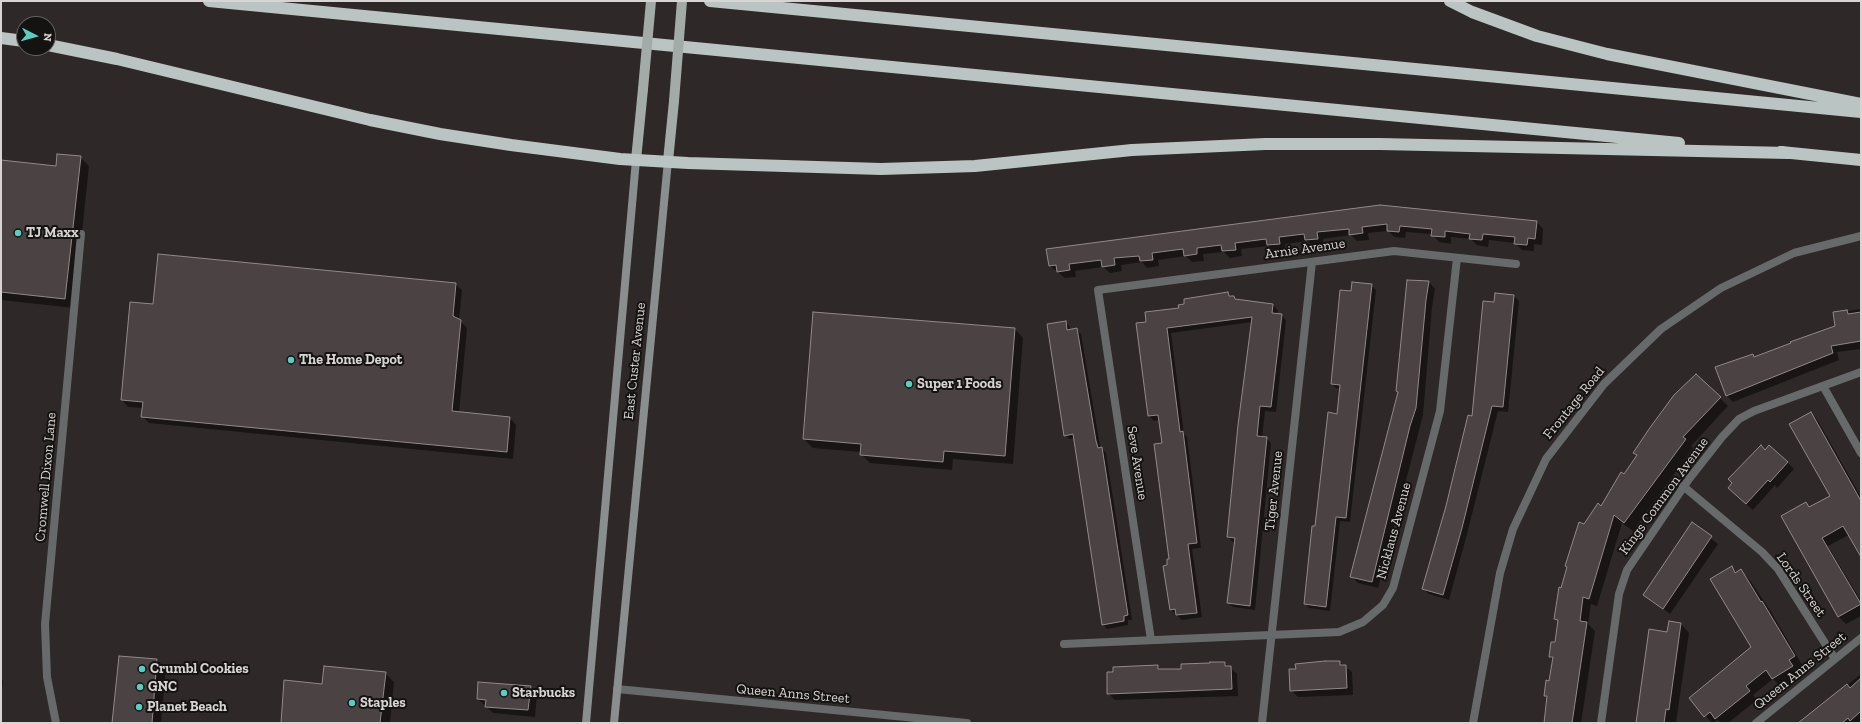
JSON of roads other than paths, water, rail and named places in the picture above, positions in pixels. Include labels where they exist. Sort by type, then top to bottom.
[{"type":"highway","points":[[209,1],[1861,160]]},
{"type":"highway","points":[[710,1],[1861,112]]},
{"type":"highway","points":[[1450,1],[1472,12],[1537,36],[1607,54],[1861,104]]},
{"type":"highway","points":[[1,38],[16,40]]},
{"type":"highway","points":[[56,47],[117,59],[370,120],[440,134],[511,146],[636,160],[803,168],[928,168],[975,166],[1132,150],[1265,144],[1483,146],[1788,153]]},
{"type":"main road","name":"East Custer Avenue","points":[[586,723],[651,1]]},
{"type":"main road","name":"East Custer Avenue","points":[[614,723],[674,101],[682,1]]},
{"type":"street","name":"Cromwell Dixon Lane","points":[[56,723],[47,677],[45,624],[81,234]]},
{"type":"street","name":"Frontage Road","points":[[1473,723],[1500,573],[1513,529],[1546,459],[1604,384],[1661,329],[1721,288],[1794,253],[1861,236]]},
{"type":"street","name":"Arnie Avenue","points":[[1098,290],[1394,252],[1516,264]]},
{"type":"street","name":"Nicklaus Avenue","points":[[1064,644],[1339,632],[1363,622],[1383,605],[1393,588],[1440,411],[1457,258]]},
{"type":"street","name":"Tiger Avenue","points":[[1262,723],[1312,262]]},
{"type":"street","name":"Seve Avenue","points":[[1098,290],[1151,640]]},
{"type":"street","name":"Kings Common Avenue","points":[[1601,723],[1619,594],[1627,570],[1683,486],[1722,437],[1739,420],[1754,411],[1861,372]]},
{"type":"street","points":[[1823,386],[1861,453]]},
{"type":"street","name":"Lords Street","points":[[1683,486],[1762,552],[1778,569],[1835,659]]},
{"type":"street","name":"Queen Anns Street","points":[[1756,723],[1861,638]]},
{"type":"street","name":"Queen Anns Street","points":[[617,689],[967,723]]},
{"type":"place","name":"TJ Maxx","points":[[18,233]]},
{"type":"place","name":"The Home Depot","points":[[291,360]]},
{"type":"place","name":"Super 1 Foods","points":[[909,384]]},
{"type":"place","name":"Crumbl Cookies","points":[[142,669]]},
{"type":"place","name":"GNC","points":[[140,687]]},
{"type":"place","name":"Starbucks","points":[[504,693]]},
{"type":"place","name":"Staples","points":[[352,703]]},
{"type":"place","name":"Planet Beach","points":[[139,707]]}]
